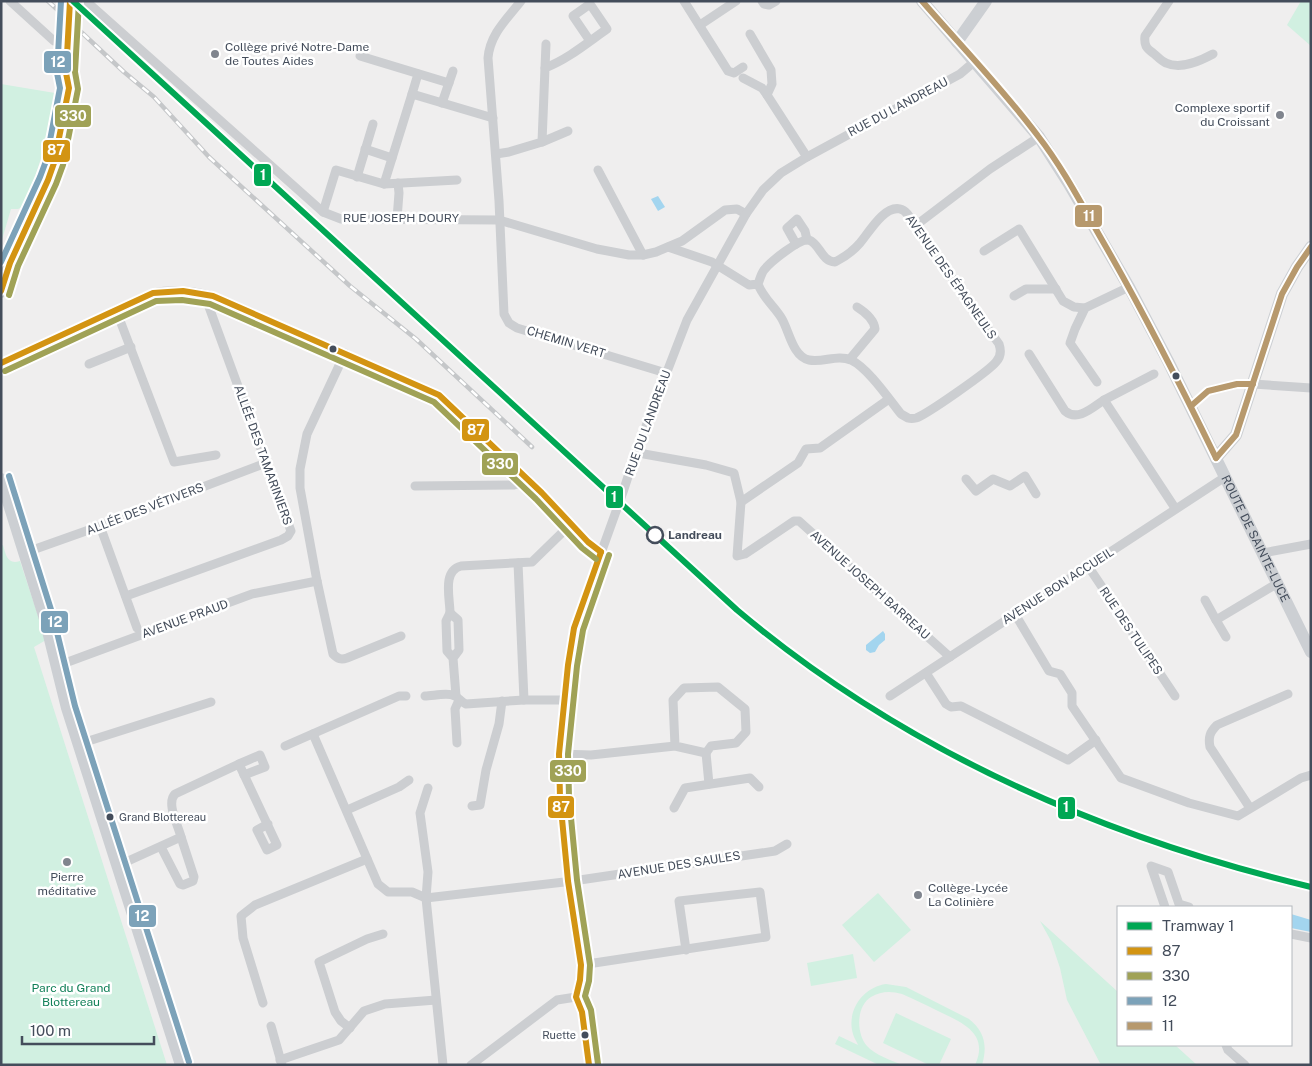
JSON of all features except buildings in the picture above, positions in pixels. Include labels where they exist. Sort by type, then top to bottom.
[{"type":"street","points":[[10,1],[54,41],[67,40]]},
{"type":"street","points":[[1,292],[10,264],[54,163],[69,88],[66,72],[70,1]]},
{"type":"street","name":"RUE JOSEPH DOURY","points":[[86,1],[323,212],[347,220],[499,220],[615,254],[643,255],[668,247],[694,234],[725,210],[737,209],[746,214]]},
{"type":"street","name":"CHEMIN VERT","points":[[521,1],[498,30],[489,50],[488,66],[496,154],[504,314],[509,323],[517,328],[666,373]]},
{"type":"street","points":[[684,1],[728,71],[734,73],[743,67]]},
{"type":"street","points":[[700,25],[736,1]]},
{"type":"street","points":[[762,1],[764,4],[769,5],[776,1]]},
{"type":"street","name":"ROUTE DE SAINTE-LUCE","points":[[922,1],[1039,136],[1069,184],[1129,287],[1173,370],[1311,652]]},
{"type":"street","points":[[957,42],[986,1]]},
{"type":"street","points":[[1169,1],[1145,36],[1144,43],[1146,48],[1166,63],[1178,65],[1197,62],[1213,54]]},
{"type":"street","points":[[545,68],[558,63],[607,30],[589,3],[573,16],[590,41]]},
{"type":"street","points":[[750,34],[771,70],[772,84],[767,95]]},
{"type":"street","points":[[542,142],[546,44]]},
{"type":"street","points":[[360,56],[449,83]]},
{"type":"street","name":"RUE DU LANDREAU","points":[[589,1065],[582,1012],[576,997],[581,965],[568,881],[560,798],[559,754],[565,700],[574,628],[666,373],[687,320],[746,214],[763,190],[781,173],[807,157],[960,74],[974,62]]},
{"type":"street","points":[[442,103],[452,71]]},
{"type":"street","points":[[384,184],[418,74]]},
{"type":"street","points":[[743,78],[762,88],[807,157]]},
{"type":"street","points":[[412,94],[493,118]]},
{"type":"street","points":[[357,177],[373,124]]},
{"type":"street","points":[[496,154],[542,142],[568,131]]},
{"type":"street","points":[[915,226],[990,169],[1039,136]]},
{"type":"street","points":[[365,149],[392,158]]},
{"type":"street","points":[[323,212],[336,170],[384,184],[457,180]]},
{"type":"street","points":[[598,170],[643,255]]},
{"type":"street","points":[[397,219],[398,183]]},
{"type":"street","name":"AVENUE DES ÉPAGNEULS","points":[[796,244],[787,228],[797,219],[805,231],[807,240],[813,242],[827,260],[835,262],[859,244],[876,221],[894,209],[904,211],[999,344],[1001,349],[1000,356],[996,363],[959,391],[919,417],[911,419],[901,414],[889,399]]},
{"type":"street","points":[[984,251],[1019,229],[1063,301],[1074,307],[1086,308],[1129,287]]},
{"type":"street","points":[[636,452],[706,464],[734,473],[742,502],[798,463],[806,449],[820,448],[889,399],[861,366],[850,359],[808,360],[802,357],[781,318],[762,294],[758,284],[765,269],[800,241],[807,240]]},
{"type":"street","points":[[668,247],[717,265],[749,285],[758,284]]},
{"type":"street","points":[[1216,458],[1236,435],[1285,288],[1311,248]]},
{"type":"street","points":[[1014,296],[1026,289],[1056,290]]},
{"type":"street","points":[[1,364],[146,295],[160,291],[208,295],[439,395],[527,478],[601,552]]},
{"type":"street","name":"ALLÉE DES TAMARINIERS","points":[[126,596],[288,536],[291,531],[209,306],[208,295]]},
{"type":"street","points":[[850,359],[875,330],[875,325],[866,312],[857,307]]},
{"type":"street","points":[[1086,308],[1070,343],[1097,382]]},
{"type":"street","points":[[116,310],[174,462],[216,455]]},
{"type":"street","points":[[89,364],[131,347]]},
{"type":"street","points":[[345,353],[307,434],[300,469],[300,488],[317,581],[333,654],[337,658],[341,660],[347,658],[401,636]]},
{"type":"street","points":[[1030,354],[1065,411],[1075,416],[1081,415],[1104,400],[1154,374]]},
{"type":"street","points":[[1254,384],[1311,388]]},
{"type":"street","points":[[1104,400],[1176,508]]},
{"type":"street","name":"ALLÉE DES VÉTIVERS","points":[[24,553],[266,463]]},
{"type":"street","points":[[966,479],[976,491],[993,479],[1010,486],[1024,476],[1036,494]]},
{"type":"street","name":"AVENUE BON ACCUEIL","points":[[890,696],[1225,477]]},
{"type":"street","points":[[415,486],[514,485],[521,483],[527,478]]},
{"type":"street","points":[[1,479],[48,628],[63,695],[78,744],[181,1065]]},
{"type":"street","name":"AVENUE JOSEPH BARREAU","points":[[742,502],[737,556],[745,554],[794,521],[799,521],[950,657]]},
{"type":"street","points":[[457,743],[455,709],[458,698],[453,658],[459,650],[458,620],[450,613],[449,581],[452,571],[461,566],[529,563],[535,560],[572,524]]},
{"type":"street","points":[[100,526],[137,628]]},
{"type":"street","points":[[1263,553],[1311,544]]},
{"type":"street","points":[[518,564],[524,700]]},
{"type":"street","name":"RUE DES TULIPES","points":[[1088,566],[1175,696]]},
{"type":"street","name":"AVENUE PRAUD","points":[[57,666],[252,594],[317,581]]},
{"type":"street","points":[[1216,620],[1278,583]]},
{"type":"street","points":[[1205,600],[1226,637]]},
{"type":"street","points":[[1015,614],[1049,671],[1060,674],[1072,693],[1072,706],[1121,778],[1189,803],[1238,816],[1301,778],[1311,775]]},
{"type":"street","points":[[926,673],[946,704],[956,707],[961,706],[1068,760],[1096,740]]},
{"type":"street","points":[[675,746],[673,700],[684,688],[718,687],[745,709],[746,732],[736,742],[711,746],[706,753],[709,784]]},
{"type":"street","points":[[1250,808],[1210,747],[1208,739],[1211,731],[1218,725],[1288,694]]},
{"type":"street","points":[[424,696],[450,695],[466,704],[524,700],[565,700]]},
{"type":"street","points":[[285,746],[398,696],[406,696]]},
{"type":"street","points":[[472,806],[480,805],[486,770],[499,724],[502,701]]},
{"type":"street","points":[[78,744],[212,702]]},
{"type":"street","points":[[313,734],[378,884],[388,892],[412,892],[426,898]]},
{"type":"street","points":[[559,754],[591,755],[675,746],[706,753]]},
{"type":"street","points":[[160,847],[180,884],[183,885],[193,881],[194,877],[171,803],[172,797],[260,755],[265,767],[244,775]]},
{"type":"street","points":[[239,764],[268,824]]},
{"type":"street","points":[[674,808],[685,788],[750,778],[759,787]]},
{"type":"street","points":[[347,810],[399,787],[409,780]]},
{"type":"street","points":[[428,788],[420,813],[428,872],[426,898],[443,1065]]},
{"type":"street","points":[[117,866],[181,836]]},
{"type":"street","name":"AVENUE DES SAULES","points":[[426,898],[568,881],[775,851],[787,844]]},
{"type":"street","points":[[264,1003],[244,938],[241,916],[255,905],[367,859]]},
{"type":"street","points":[[1165,906],[1151,866],[1168,872],[1179,906]]},
{"type":"street","points":[[581,965],[686,950],[766,937],[760,892],[679,901],[686,950]]},
{"type":"street","points":[[350,1028],[341,1021],[335,1012],[319,962],[367,939],[383,934]]},
{"type":"street","points":[[1292,934],[1311,938]]},
{"type":"street","points":[[471,1065],[557,1000],[576,997]]},
{"type":"street","points":[[271,1026],[281,1062],[339,1040],[364,1011],[385,1004],[436,1000]]},
{"type":"street","points":[[1226,1046],[1228,1050],[1245,1065]]},
{"type":"green space","points":[[1301,1],[1311,1],[1311,46],[1287,25]]},
{"type":"green space","points":[[1,84],[55,93],[42,155],[35,177],[22,207],[11,209],[1,243]]},
{"type":"green space","name":"Parc du Grand Blottereau","points":[[3,545],[10,561],[20,561],[46,640],[34,647],[167,1065],[1,1065],[1,546]]},
{"type":"green space","points":[[878,893],[911,930],[874,962],[842,925]]},
{"type":"green space","points":[[1040,921],[1117,991],[1117,1046],[1176,1046],[1197,1065],[1101,1065],[1067,1000],[1060,968],[1051,941]]},
{"type":"green space","points":[[853,954],[857,978],[811,986],[807,963]]},
{"type":"green space","points":[[886,984],[906,987],[969,1019],[978,1028],[983,1039],[985,1051],[982,1065],[975,1065],[979,1054],[979,1045],[971,1030],[964,1024],[902,994],[894,992],[879,994],[866,1001],[860,1013],[859,1028],[863,1041],[870,1049],[902,1065],[879,1065],[835,1044],[839,1036],[858,1045],[851,1025],[854,1009],[858,1001],[870,990]]},
{"type":"green space","points":[[896,1013],[951,1039],[939,1065],[929,1065],[883,1043]]},
{"type":"water","points":[[658,196],[665,207],[658,211],[651,199]]},
{"type":"water","points":[[883,631],[885,640],[875,652],[870,653],[866,650],[866,645]]},
{"type":"water","points":[[1292,914],[1311,920],[1311,932],[1292,928]]},
{"type":"railway","points":[[48,1],[124,72],[154,97],[209,157],[350,286],[416,339],[532,447]]},
{"type":"tram line","name":"1","points":[[73,1],[737,610],[800,660],[867,705],[936,746],[1008,782],[1081,814],[1156,842],[1233,866],[1311,887]]},
{"type":"transit line","name":"12","points":[[1,262],[46,161],[60,88],[57,73],[61,1]]},
{"type":"transit line","name":"87","points":[[1,291],[10,263],[54,163],[69,88],[66,73],[70,1]]},
{"type":"transit line","name":"330","points":[[9,295],[18,266],[63,165],[78,89],[75,72],[79,1]]},
{"type":"transit line","name":"11","points":[[922,1],[1011,101],[1056,161],[1132,294],[1216,458]]},
{"type":"transit line","name":"11","points":[[1216,458],[1236,435],[1282,294],[1311,247]]},
{"type":"transit line","name":"87","points":[[1,363],[153,293],[183,291],[213,296],[439,395],[542,493],[588,542],[601,552]]},
{"type":"transit line","name":"330","points":[[5,371],[156,301],[182,300],[210,304],[434,402],[536,499],[582,548],[596,559]]},
{"type":"transit line","name":"11","points":[[1191,406],[1208,391],[1237,384],[1253,384]]},
{"type":"transit line","name":"12","points":[[9,476],[53,616],[75,706],[189,1062]]},
{"type":"transit line","name":"87","points":[[589,1065],[582,1012],[576,997],[581,965],[568,881],[560,798],[559,754],[568,665],[574,628],[601,552]]},
{"type":"transit line","name":"330","points":[[598,1064],[591,1010],[585,996],[589,981],[590,965],[577,880],[569,797],[568,754],[577,666],[583,630],[609,555]]},
{"type":"place","name":"Collège privé Notre-Dame de Toutes Aides","points":[[215,54]]},
{"type":"place","name":"Complexe sportif du Croissant","points":[[1280,115]]},
{"type":"place","name":"Landreau","points":[[655,535]]},
{"type":"place","name":"Grand Blottereau","points":[[110,817]]},
{"type":"place","name":"Pierre méditative","points":[[67,862]]},
{"type":"place","name":"Collège-Lycée La Colinière","points":[[918,895]]},
{"type":"place","name":"Ruette","points":[[585,1035]]}]
